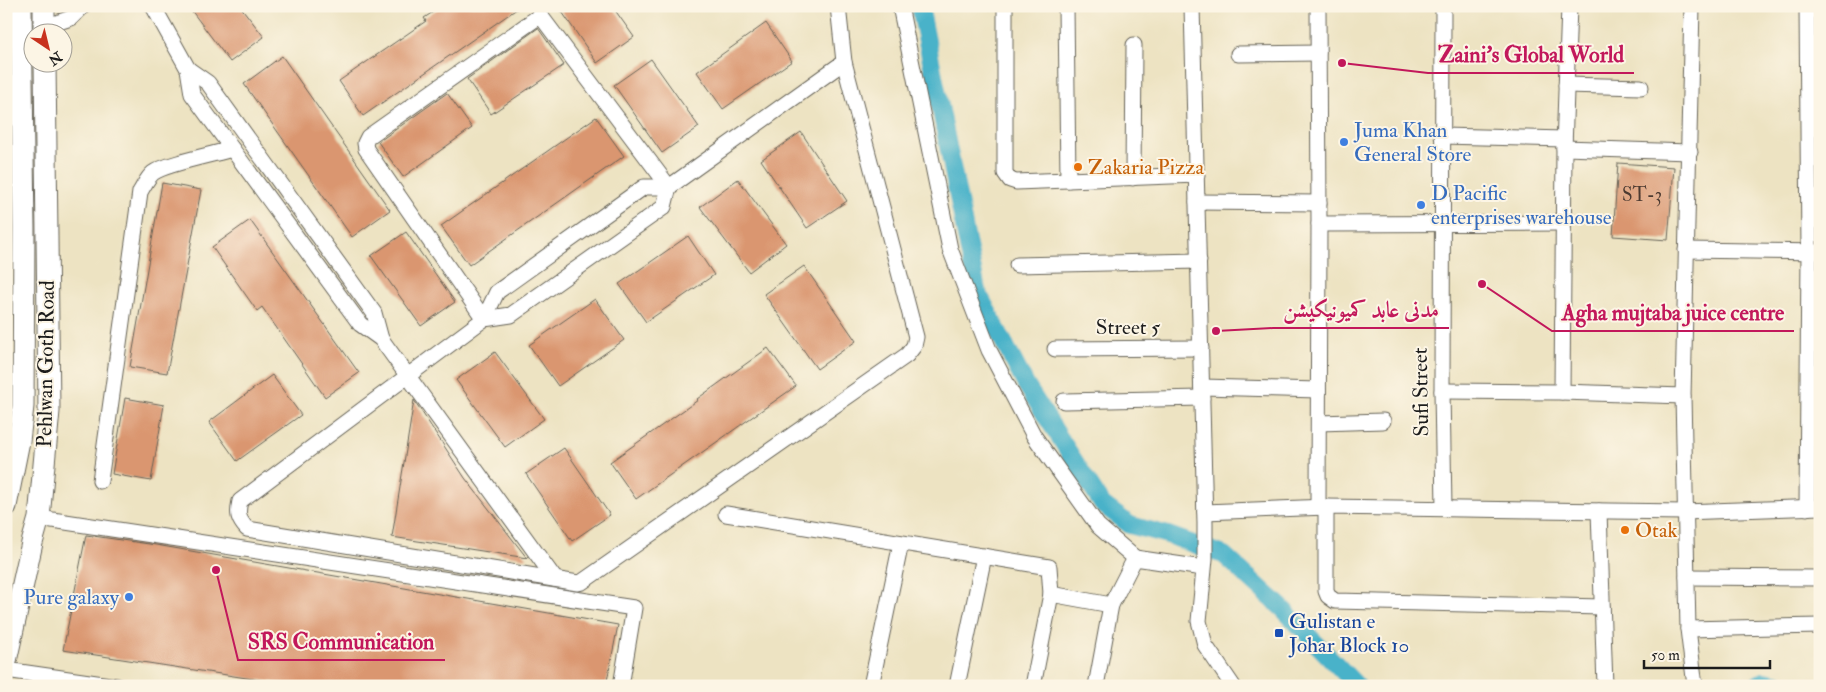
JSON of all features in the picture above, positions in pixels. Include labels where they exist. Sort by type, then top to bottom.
[{"type":"main road","name":"Pehlwan Goth Road","points":[[6,506],[19,441],[23,406],[24,228],[21,6]]},
{"type":"main road","points":[[44,6],[44,22]]},
{"type":"main road","name":"Pehlwan Goth Road","points":[[6,661],[39,518],[49,411],[45,72]]},
{"type":"street","points":[[62,22],[71,18],[84,6]]},
{"type":"street","points":[[153,6],[188,69],[192,94],[360,324],[381,339],[408,374],[555,579]]},
{"type":"street","points":[[669,187],[664,207],[512,315],[484,319],[240,501],[238,520],[247,529],[555,579],[574,584],[582,582],[907,355],[914,346],[916,337],[844,62],[838,6]]},
{"type":"street","points":[[900,6],[950,249],[989,350],[1034,436],[1098,526],[1135,558],[1204,563]]},
{"type":"street","points":[[1005,6],[1005,173],[1010,180],[1016,182],[1196,175]]},
{"type":"street","points":[[1066,6],[1068,180]]},
{"type":"street","points":[[1192,6],[1205,517],[1204,563],[1199,621],[1205,645],[1234,686]]},
{"type":"street","points":[[1318,6],[1320,224],[1318,390],[1326,591],[1328,596],[1335,601],[1602,607]]},
{"type":"street","name":"Sufi Street","points":[[1443,6],[1442,391],[1444,508]]},
{"type":"street","points":[[1562,392],[1564,143],[1569,6]]},
{"type":"street","points":[[1692,6],[1690,152],[1686,250],[1684,512],[1688,629],[1695,686]]},
{"type":"street","points":[[1205,517],[1322,507],[1684,512],[1814,508],[1814,252],[1807,6]]},
{"type":"street","points":[[484,319],[366,149],[364,143],[376,131],[538,18],[543,19],[669,187]]},
{"type":"street","points":[[1133,178],[1134,45]]},
{"type":"street","points":[[1238,54],[1318,53]]},
{"type":"street","points":[[484,319],[496,292],[644,187],[669,187],[844,62]]},
{"type":"street","points":[[188,69],[208,83],[374,313],[381,339]]},
{"type":"street","points":[[1566,85],[1641,87]]},
{"type":"street","points":[[1442,136],[1690,152]]},
{"type":"street","points":[[100,481],[140,192],[147,179],[154,172],[173,165],[232,150]]},
{"type":"street","points":[[1197,202],[1319,203]]},
{"type":"street","points":[[1320,224],[1563,223]]},
{"type":"street","points":[[571,239],[587,261]]},
{"type":"street","points":[[1686,250],[1814,252]]},
{"type":"street","points":[[1017,265],[1199,261]]},
{"type":"street","name":"Street 5","points":[[1055,349],[1201,348]]},
{"type":"street","points":[[1064,401],[1202,393],[1318,390]]},
{"type":"street","points":[[1442,391],[1684,396]]},
{"type":"street","points":[[1319,423],[1383,421]]},
{"type":"street","points":[[1599,510],[1605,686]]},
{"type":"street","points":[[726,514],[1049,566],[1051,594],[1033,686]]},
{"type":"street","points":[[39,518],[634,608],[621,686]]},
{"type":"street","points":[[871,686],[901,543]]},
{"type":"street","points":[[957,686],[984,556]]},
{"type":"street","points":[[1096,686],[1111,605],[1135,558]]},
{"type":"street","points":[[1686,577],[1820,578]]},
{"type":"street","points":[[1051,594],[1111,605]]},
{"type":"street","points":[[1688,629],[1820,626]]},
{"type":"street","points":[[6,670],[117,686]]},
{"type":"building","points":[[188,6],[240,6],[264,37],[230,62]]},
{"type":"building","points":[[442,6],[521,6],[363,116],[339,81],[426,21],[424,18]]},
{"type":"building","points":[[558,6],[612,6],[634,37],[597,63]]},
{"type":"building","points":[[766,23],[792,61],[723,109],[697,72]]},
{"type":"building","points":[[538,28],[564,65],[491,114],[467,79]]},
{"type":"building","points":[[282,56],[390,210],[352,237],[244,84]]},
{"type":"building","points":[[651,59],[699,127],[662,153],[614,85]]},
{"type":"building","points":[[447,93],[472,128],[403,177],[378,142]]},
{"type":"building","points":[[596,117],[624,156],[469,265],[441,226]]},
{"type":"building","points":[[801,132],[847,201],[807,228],[761,160]]},
{"type":"building","points":[[1618,163],[1674,167],[1668,240],[1613,236]]},
{"type":"building","points":[[738,179],[786,244],[749,272],[700,207]]},
{"type":"building","points":[[162,183],[201,190],[167,373],[130,367]]},
{"type":"building","points":[[250,220],[359,373],[325,397],[262,307],[257,311],[212,247]]},
{"type":"building","points":[[406,232],[455,302],[421,326],[371,256]]},
{"type":"building","points":[[688,236],[714,275],[646,322],[619,284]]},
{"type":"building","points":[[804,266],[856,341],[817,369],[764,294]]},
{"type":"building","points":[[595,299],[624,340],[558,386],[529,345]]},
{"type":"building","points":[[768,348],[796,386],[636,499],[610,462]]},
{"type":"building","points":[[495,352],[544,419],[505,447],[456,380]]},
{"type":"building","points":[[272,375],[301,415],[237,461],[209,422]]},
{"type":"building","points":[[125,398],[164,405],[151,481],[112,474]]},
{"type":"building","points":[[414,400],[465,478],[527,558],[392,537]]},
{"type":"building","points":[[564,448],[610,515],[572,541],[526,474]]},
{"type":"building","points":[[86,535],[156,545],[618,625],[606,686],[299,686],[63,650]]},
{"type":"waterway","points":[[920,6],[977,291],[1026,385],[1102,504],[1130,525],[1168,535],[1224,555],[1282,608],[1357,686]]},
{"type":"waterway","points":[[1755,686],[1764,681],[1790,686]]},
{"type":"place","name":"Zaini's Global World","points":[[1342,63]]},
{"type":"place","name":"Juma Khan General Store","points":[[1344,142]]},
{"type":"place","name":"Zakaria Pizza","points":[[1078,167]]},
{"type":"place","name":"D Pacific enterprises warehouse","points":[[1421,205]]},
{"type":"place","name":"Agha mujtaba juice centre","points":[[1482,284]]},
{"type":"place","name":"مدنی عابد کمیونیکیشن","points":[[1216,331]]},
{"type":"place","name":"Otak","points":[[1625,530]]},
{"type":"place","name":"SRS Communication","points":[[216,570]]},
{"type":"place","name":"Pure galaxy","points":[[129,597]]},
{"type":"place","name":"Gulistan e Johar Block 10","points":[[1279,633]]}]
